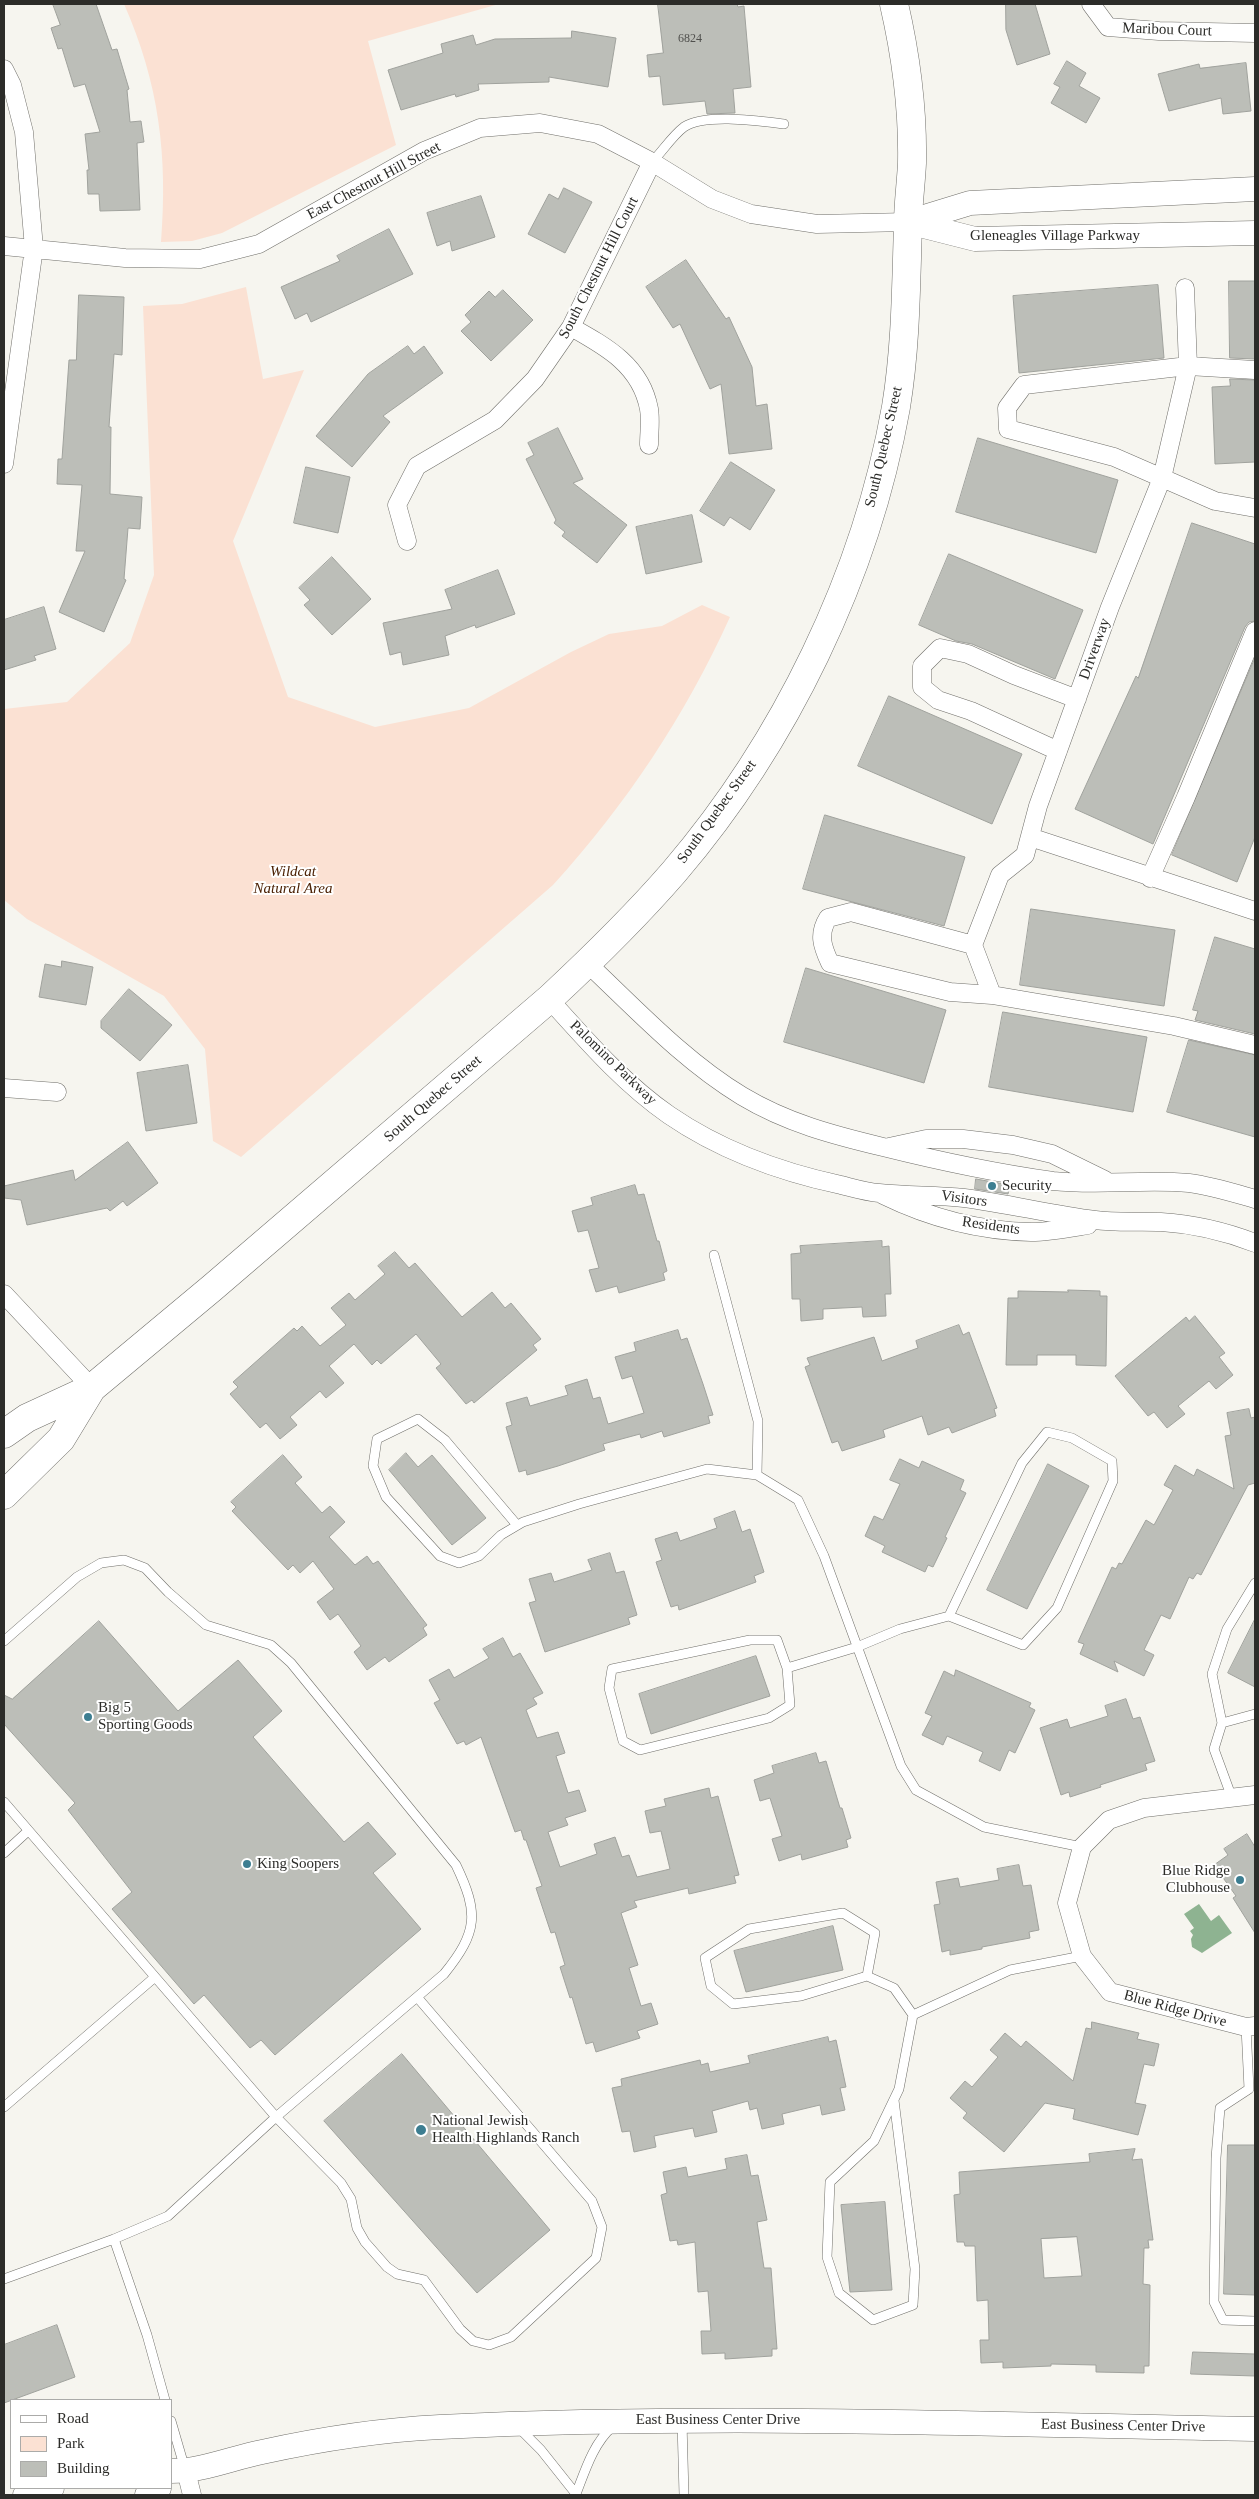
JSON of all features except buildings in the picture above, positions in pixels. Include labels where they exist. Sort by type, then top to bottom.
[{"type":"main road","name":"South Quebec Street","points":[[4,1434],[27,1418],[92,1388],[212,1288],[549,999],[587,963],[673,874],[735,792],[789,702],[833,612],[870,513],[896,407],[906,314],[908,222],[912,163],[909,96],[894,4]]},
{"type":"main road","name":"South Quebec Street","points":[[4,1495],[61,1439],[92,1388]]},
{"type":"street","name":"Maribou Court","points":[[1091,4],[1108,28],[1255,33]]},
{"type":"street","points":[[4,69],[12,85],[24,132],[34,248],[4,464]]},
{"type":"street","name":"East Chestnut Hill Street","points":[[4,246],[125,258],[200,259],[259,244],[424,151],[480,128],[540,123],[598,134],[652,162],[712,199],[751,214],[816,224],[908,222]]},
{"type":"street","name":"South Chestnut Hill Court","points":[[407,542],[397,504],[417,466],[496,420],[535,379],[571,327],[652,162]]},
{"type":"street","points":[[908,222],[972,202],[1255,189]]},
{"type":"street","name":"Gleneagles Village Parkway","points":[[908,222],[975,239],[1255,233]]},
{"type":"street","name":"Driverway","points":[[973,945],[1000,875],[1025,855],[1038,806],[1162,478],[1188,366],[1185,288]]},
{"type":"street","points":[[571,327],[604,346],[634,371],[649,409],[649,444]]},
{"type":"street","points":[[1255,370],[1188,366],[1024,385],[1007,408],[1008,429],[1114,457],[1214,501],[1255,508]]},
{"type":"street","points":[[1150,878],[1190,788],[1255,631]]},
{"type":"street","points":[[1058,751],[972,711],[938,700],[922,687],[922,666],[940,648],[968,654],[1014,675],[1077,699]]},
{"type":"street","points":[[1030,837],[1255,911]]},
{"type":"street","points":[[992,994],[973,945],[851,912],[828,918],[823,926],[821,936],[824,951],[830,963],[950,992],[992,994],[1174,1026],[1255,1045]]},
{"type":"street","points":[[587,963],[689,1057],[740,1095],[793,1123],[821,1132],[966,1166],[1044,1179],[1110,1183],[1189,1183],[1222,1189],[1255,1199]]},
{"type":"street","name":"Palomino Parkway","points":[[549,999],[607,1062],[636,1089],[698,1134],[738,1154],[779,1169],[818,1180],[878,1193]]},
{"type":"street","points":[[4,1088],[57,1092]]},
{"type":"street","points":[[885,1147],[926,1140],[953,1139],[1013,1146],[1052,1154],[1110,1183]]},
{"type":"street","name":"Visitors","points":[[878,1193],[926,1194],[966,1198],[1109,1222]]},
{"type":"street","name":"Residents","points":[[878,1193],[915,1210],[948,1220],[990,1228],[1031,1232],[1109,1222]]},
{"type":"street","points":[[1109,1222],[1194,1225],[1225,1232],[1255,1243]]},
{"type":"street","points":[[4,1294],[92,1388]]},
{"type":"street","points":[[1082,1847],[1109,1820],[1144,1808],[1255,1795]]},
{"type":"street","name":"Blue Ridge Drive","points":[[1082,1847],[1067,1903],[1082,1956],[1110,1992],[1251,2026]]},
{"type":"street","name":"East Business Center Drive","points":[[176,2474],[260,2452],[346,2436],[414,2429],[516,2424],[682,2419],[1255,2429]]},
{"type":"street","points":[[176,2474],[192,2495]]},
{"type":"street","points":[[26,2495],[48,2489]]},
{"type":"lane","points":[[652,162],[684,127],[699,122],[740,118],[784,124]]},
{"type":"lane","points":[[714,1255],[758,1420],[757,1475]]},
{"type":"lane","points":[[517,1525],[445,1440],[418,1419],[377,1439],[373,1466],[386,1497],[440,1556],[459,1563],[479,1556],[501,1535],[517,1525],[579,1504],[707,1469],[757,1475],[798,1500],[824,1556],[901,1766],[916,1790],[984,1827],[1082,1847]]},
{"type":"lane","points":[[787,1668],[857,1646],[900,1629],[949,1616],[1023,1645],[1058,1608],[1113,1481],[1112,1461],[1072,1438],[1047,1432],[1022,1463],[949,1616]]},
{"type":"lane","points":[[4,1641],[77,1577],[101,1563],[124,1560],[145,1568],[168,1592],[206,1625],[271,1645],[291,1663],[450,1858],[467,1888],[472,1908],[471,1932],[459,1955],[444,1974],[276,2117],[168,2216],[148,2227],[4,2279]]},
{"type":"lane","points":[[1232,1798],[1214,1748],[1222,1723],[1212,1674],[1228,1629],[1255,1583]]},
{"type":"lane","points":[[750,1640],[777,1640],[787,1668],[790,1706],[769,1718],[640,1750],[622,1741],[609,1688],[612,1669],[750,1640]]},
{"type":"lane","points":[[1222,1723],[1255,1714]]},
{"type":"lane","points":[[4,1802],[276,2117],[341,2183],[351,2199],[357,2228],[365,2242],[387,2267],[397,2274],[424,2280],[460,2329],[473,2341],[489,2345],[511,2337],[596,2258],[602,2226],[592,2201],[417,1998]]},
{"type":"lane","points":[[4,1853],[28,1831]]},
{"type":"lane","points":[[867,1976],[875,1933],[843,1913],[749,1929],[705,1958],[711,1986],[733,2004],[801,1996],[867,1976],[894,1988],[913,2015],[899,2089],[874,2141],[830,2182],[827,2257],[839,2293],[874,2320],[912,2305],[915,2269],[894,2100]]},
{"type":"lane","points":[[913,2015],[1010,1970],[1082,1956]]},
{"type":"lane","points":[[4,2106],[155,1978]]},
{"type":"lane","points":[[1251,2026],[1252,2091],[1220,2108],[1216,2158],[1214,2302],[1223,2320],[1255,2321]]},
{"type":"lane","points":[[114,2239],[146,2335],[165,2399]]},
{"type":"lane","points":[[682,2419],[684,2495]]},
{"type":"lane","points":[[516,2424],[576,2494],[595,2448],[603,2434],[617,2422]]},
{"type":"lane","points":[[172,2432],[176,2474]]},
{"type":"green space","points":[[124,4],[499,4],[368,41],[396,145],[222,233],[192,241],[161,242],[163,180],[158,120],[146,62]]},
{"type":"green space","name":"Wildcat Natural Area","points":[[246,287],[263,379],[304,370],[233,541],[288,697],[375,727],[469,708],[571,652],[609,634],[662,626],[702,605],[730,617],[694,689],[652,758],[605,823],[553,885],[241,1157],[213,1141],[205,1049],[164,996],[27,919],[4,900],[4,709],[67,702],[130,643],[154,575],[143,306],[182,304]]},
{"type":"shaded area","points":[[1199,1904],[1211,1921],[1219,1915],[1232,1933],[1202,1953],[1192,1947],[1191,1939],[1193,1935],[1190,1931],[1194,1928],[1184,1914]]},
{"type":"place","name":"Security","points":[[992,1186]]},
{"type":"place","name":"Big 5 Sporting Goods","points":[[88,1717]]},
{"type":"place","name":"King Soopers","points":[[247,1864]]},
{"type":"place","name":"Blue Ridge Clubhouse","points":[[1240,1880]]},
{"type":"place","name":"National Jewish Health Highlands Ranch","points":[[421,2130]]}]
